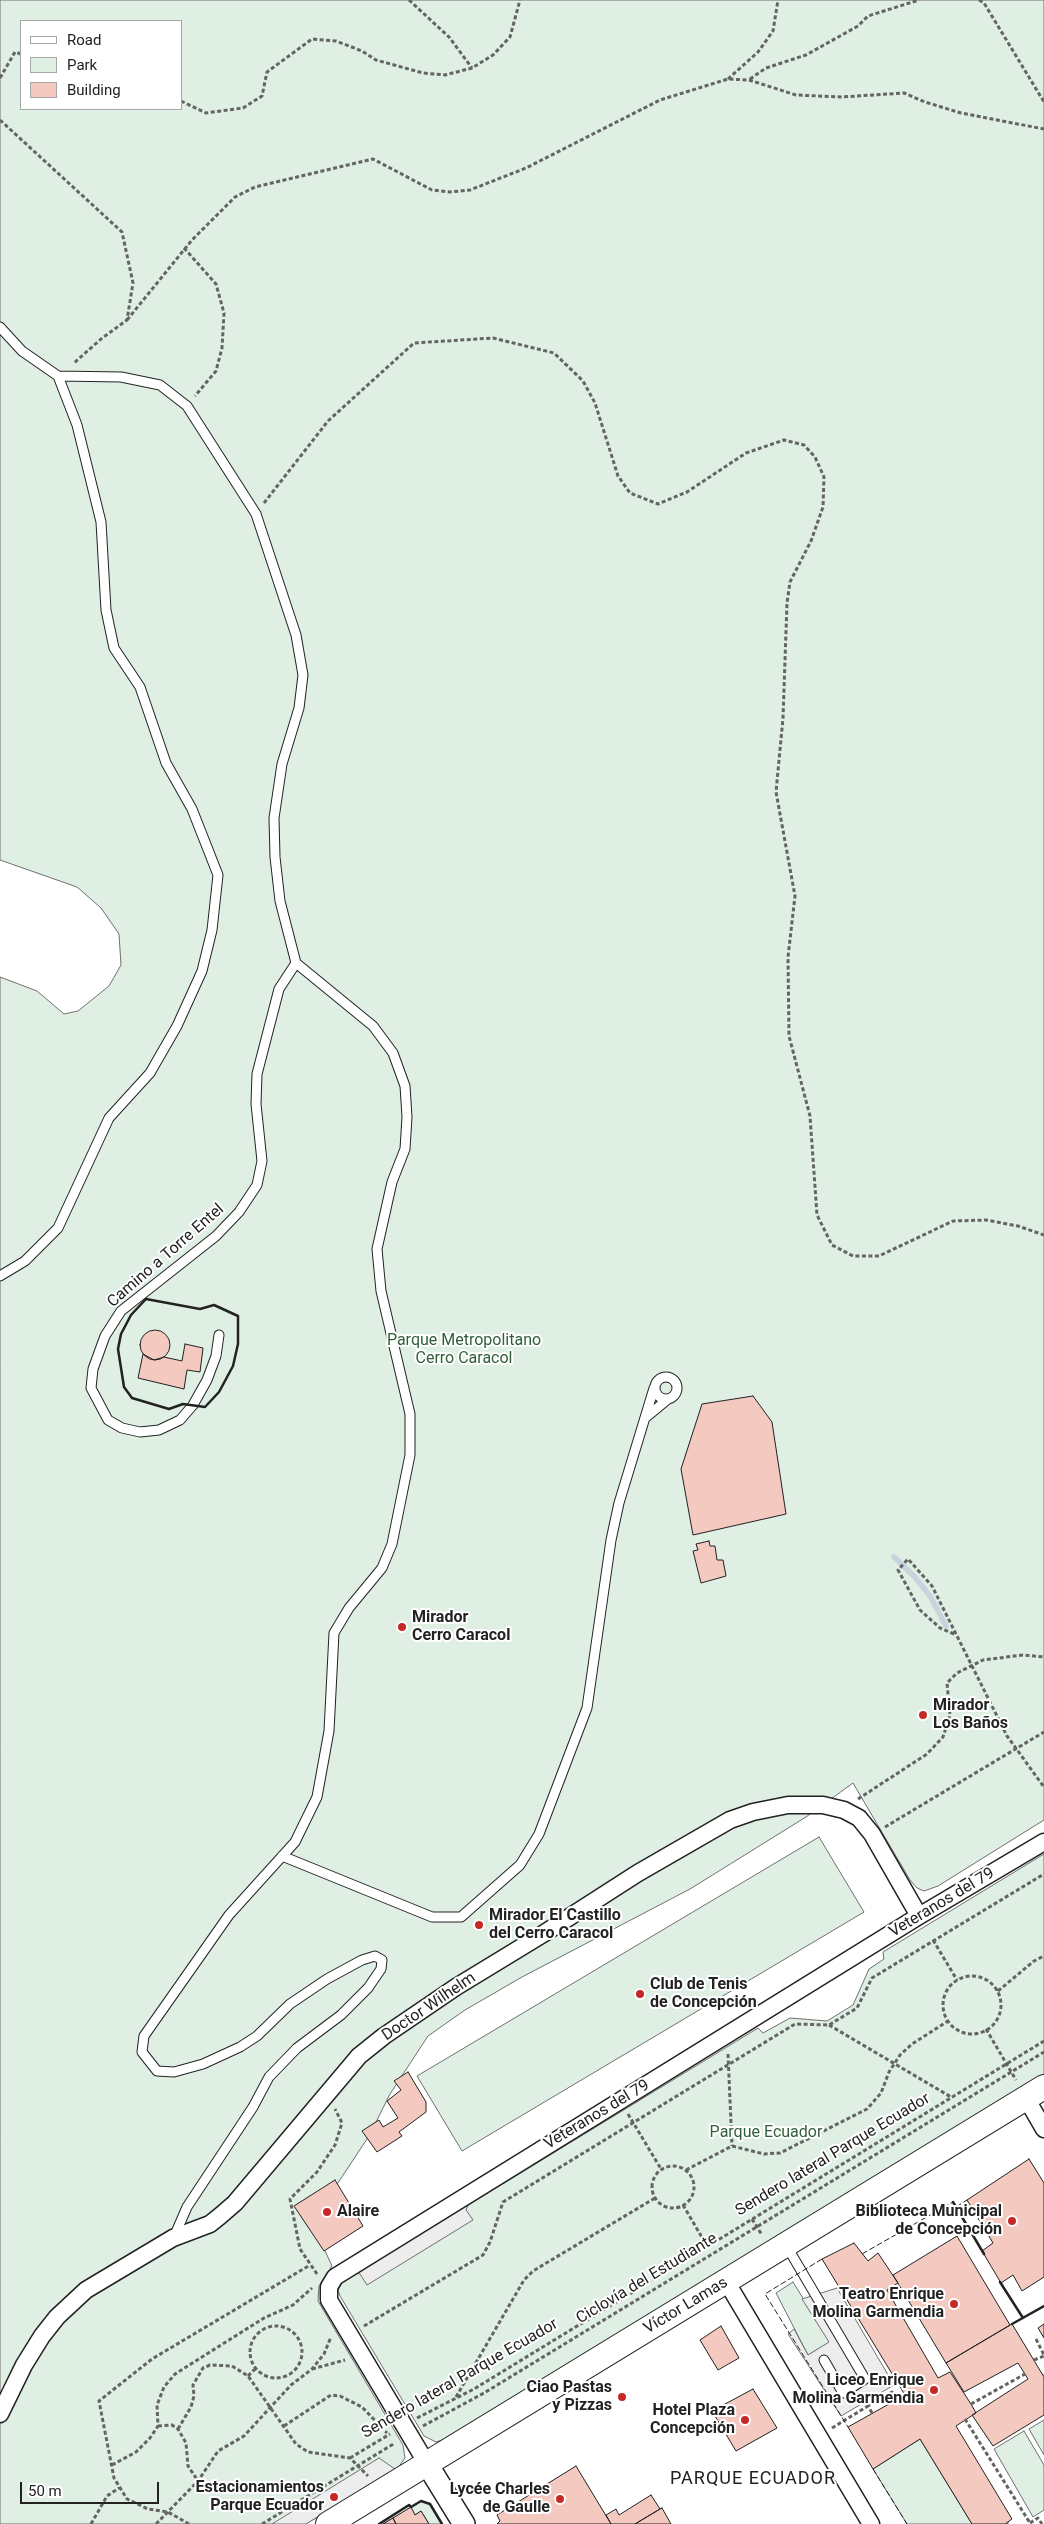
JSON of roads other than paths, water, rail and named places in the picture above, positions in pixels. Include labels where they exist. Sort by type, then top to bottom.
[{"type":"main road","name":"Víctor Lamas","points":[[328,2524],[1035,2092]]},
{"type":"street","name":"Doctor Wilhelm","points":[[0,2414],[24,2365],[42,2336],[58,2317],[86,2290],[173,2238],[210,2224],[235,2203],[359,2056],[384,2036],[456,1987],[638,1873],[730,1820],[753,1812],[788,1805],[822,1805],[844,1810],[859,1818],[872,1834],[919,1916]]},
{"type":"street","name":"Veteranos del 79","points":[[427,2464],[328,2296],[330,2283],[338,2274],[919,1916],[1044,1842]]},
{"type":"street","points":[[1035,2092],[1044,2129]]},
{"type":"street","points":[[726,2281],[871,2524]]},
{"type":"street","points":[[427,2464],[464,2524]]},
{"type":"lane","points":[[0,327],[22,351],[58,376],[78,424],[101,522],[106,610],[114,648],[140,687],[166,763],[192,809],[218,875],[212,930],[202,970],[177,1026],[150,1073],[109,1118],[58,1228],[25,1261],[0,1276]]},
{"type":"lane","points":[[58,376],[120,378],[160,385],[187,406],[256,514],[296,635],[303,675],[299,708],[282,764],[274,818],[275,857],[280,902],[296,963],[373,1026],[393,1053],[405,1086],[407,1117],[405,1149],[392,1182],[377,1249],[381,1291],[410,1414],[410,1454],[392,1544],[382,1568],[349,1608],[334,1634],[329,1731],[317,1796],[295,1842],[229,1915],[144,2036],[142,2052],[157,2071],[174,2072],[203,2064],[240,2047],[257,2036],[290,2004],[328,1979],[362,1960],[375,1956],[382,1960],[381,1969],[368,1988],[342,2015],[297,2048],[269,2077],[253,2107],[187,2208],[173,2238]]},
{"type":"lane","name":"Camino a Torre Entel","points":[[219,1335],[216,1356],[207,1380],[193,1405],[180,1420],[159,1430],[140,1432],[122,1428],[108,1420],[91,1388],[94,1369],[104,1336],[121,1311],[216,1236],[239,1212],[257,1185],[262,1161],[256,1104],[257,1074],[279,989],[296,963]]},
{"type":"lane","points":[[282,1856],[432,1917],[461,1917],[520,1864],[539,1834],[587,1708],[611,1540],[619,1504],[644,1419],[657,1380],[665,1376],[671,1377],[678,1387],[676,1393],[644,1419]]},
{"type":"lane","points":[[654,1388],[660,1398],[668,1399]]},
{"type":"lane","points":[[786,2245],[865,2379],[843,2393],[824,2360]]},
{"type":"waterway","points":[[894,1557],[914,1576],[930,1596],[946,1626]]},
{"type":"place","name":"Mirador Cerro Caracol","points":[[402,1627]]},
{"type":"place","name":"Mirador Los Baños","points":[[923,1715]]},
{"type":"place","name":"Mirador El Castillo del Cerro Caracol","points":[[479,1925]]},
{"type":"place","name":"Club de Tenis de Concepción","points":[[640,1994]]},
{"type":"place","name":"Alaire","points":[[327,2212]]},
{"type":"place","name":"Biblioteca Municipal de Concepción","points":[[1012,2221]]},
{"type":"place","name":"Teatro Enrique Molina Garmendia","points":[[954,2304]]},
{"type":"place","name":"Liceo Enrique Molina Garmendia","points":[[934,2390]]},
{"type":"place","name":"Ciao Pastas y Pizzas","points":[[622,2397]]},
{"type":"place","name":"Hotel Plaza Concepción","points":[[745,2420]]},
{"type":"place","name":"Estacionamientos Parque Ecuador","points":[[334,2497]]},
{"type":"place","name":"Lycée Charles de Gaulle","points":[[560,2499]]},
{"type":"district","name":"PARQUE ECUADOR","points":[[753,2479]]},
{"type":"park label","name":"Parque Metropolitano Cerro Caracol","points":[[464,1350]]},
{"type":"park label","name":"Parque Ecuador","points":[[766,2133]]}]
